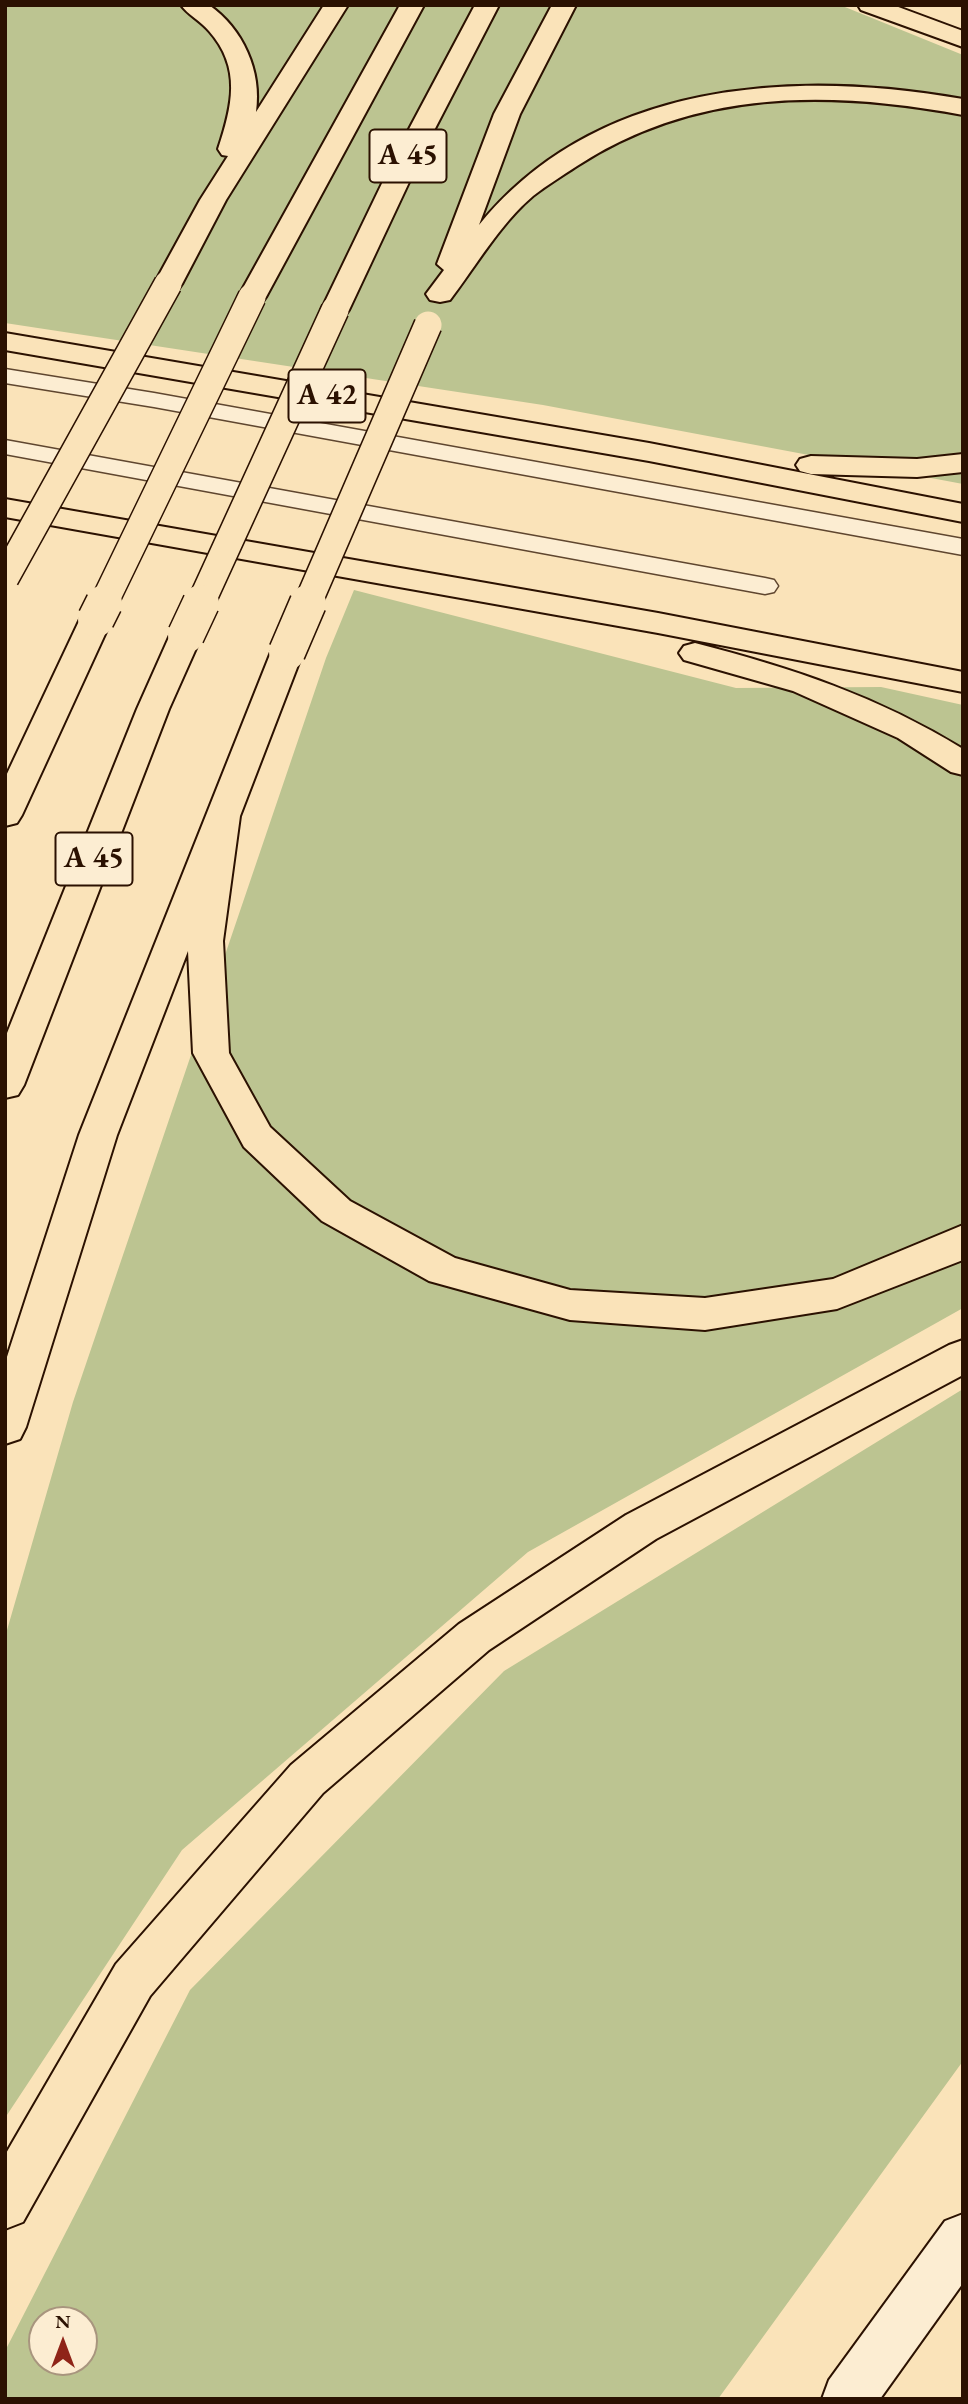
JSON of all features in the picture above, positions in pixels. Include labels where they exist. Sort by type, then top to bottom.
[{"type":"highway","points":[[193,5],[229,38],[245,72],[244,108],[214,200]]},
{"type":"highway","points":[[5,578],[214,200],[336,5]]},
{"type":"highway","name":"A 45","points":[[5,816],[96,619],[252,297],[412,5]]},
{"type":"highway","name":"A 45","points":[[5,1085],[153,709],[186,635],[413,146],[487,5]]},
{"type":"highway","points":[[5,1427],[98,1135],[224,808],[286,652],[428,325],[507,114],[564,5]]},
{"type":"highway","points":[[870,5],[963,40]]},
{"type":"highway","points":[[440,294],[521,193],[568,158],[613,132],[668,112],[729,99],[795,92],[863,93],[931,100],[963,107]]},
{"type":"highway","name":"A 42","points":[[5,341],[649,452],[963,513]]},
{"type":"highway","points":[[649,452],[837,467],[917,468],[963,463]]},
{"type":"highway","points":[[5,508],[554,605],[963,682]]},
{"type":"highway","points":[[554,605],[639,637],[804,684],[910,731],[963,764]]},
{"type":"highway","points":[[224,808],[205,940],[211,1052],[257,1137],[336,1211],[443,1270],[570,1305],[705,1314],[837,1294],[951,1248],[963,1240]]},
{"type":"highway","points":[[5,2204],[133,1980],[307,1779],[474,1637],[641,1527],[963,1356]]},
{"type":"main road","points":[[848,2399],[963,2239]]},
{"type":"lane","points":[[5,376],[154,400],[963,547]]},
{"type":"lane","points":[[5,447],[765,586]]},
{"type":"green space","points":[[5,5],[840,5],[963,55],[963,484],[543,405],[5,323]]},
{"type":"green space","points":[[354,590],[736,688],[881,687],[963,705],[963,1308],[528,1552],[182,1850],[5,2118],[5,1637],[73,1402],[326,658]]},
{"type":"green space","points":[[963,1389],[963,2061],[718,2399],[5,2399],[5,2351],[28,2306],[28,2376],[98,2376],[98,2306],[28,2306],[190,1990],[504,1671]]}]
